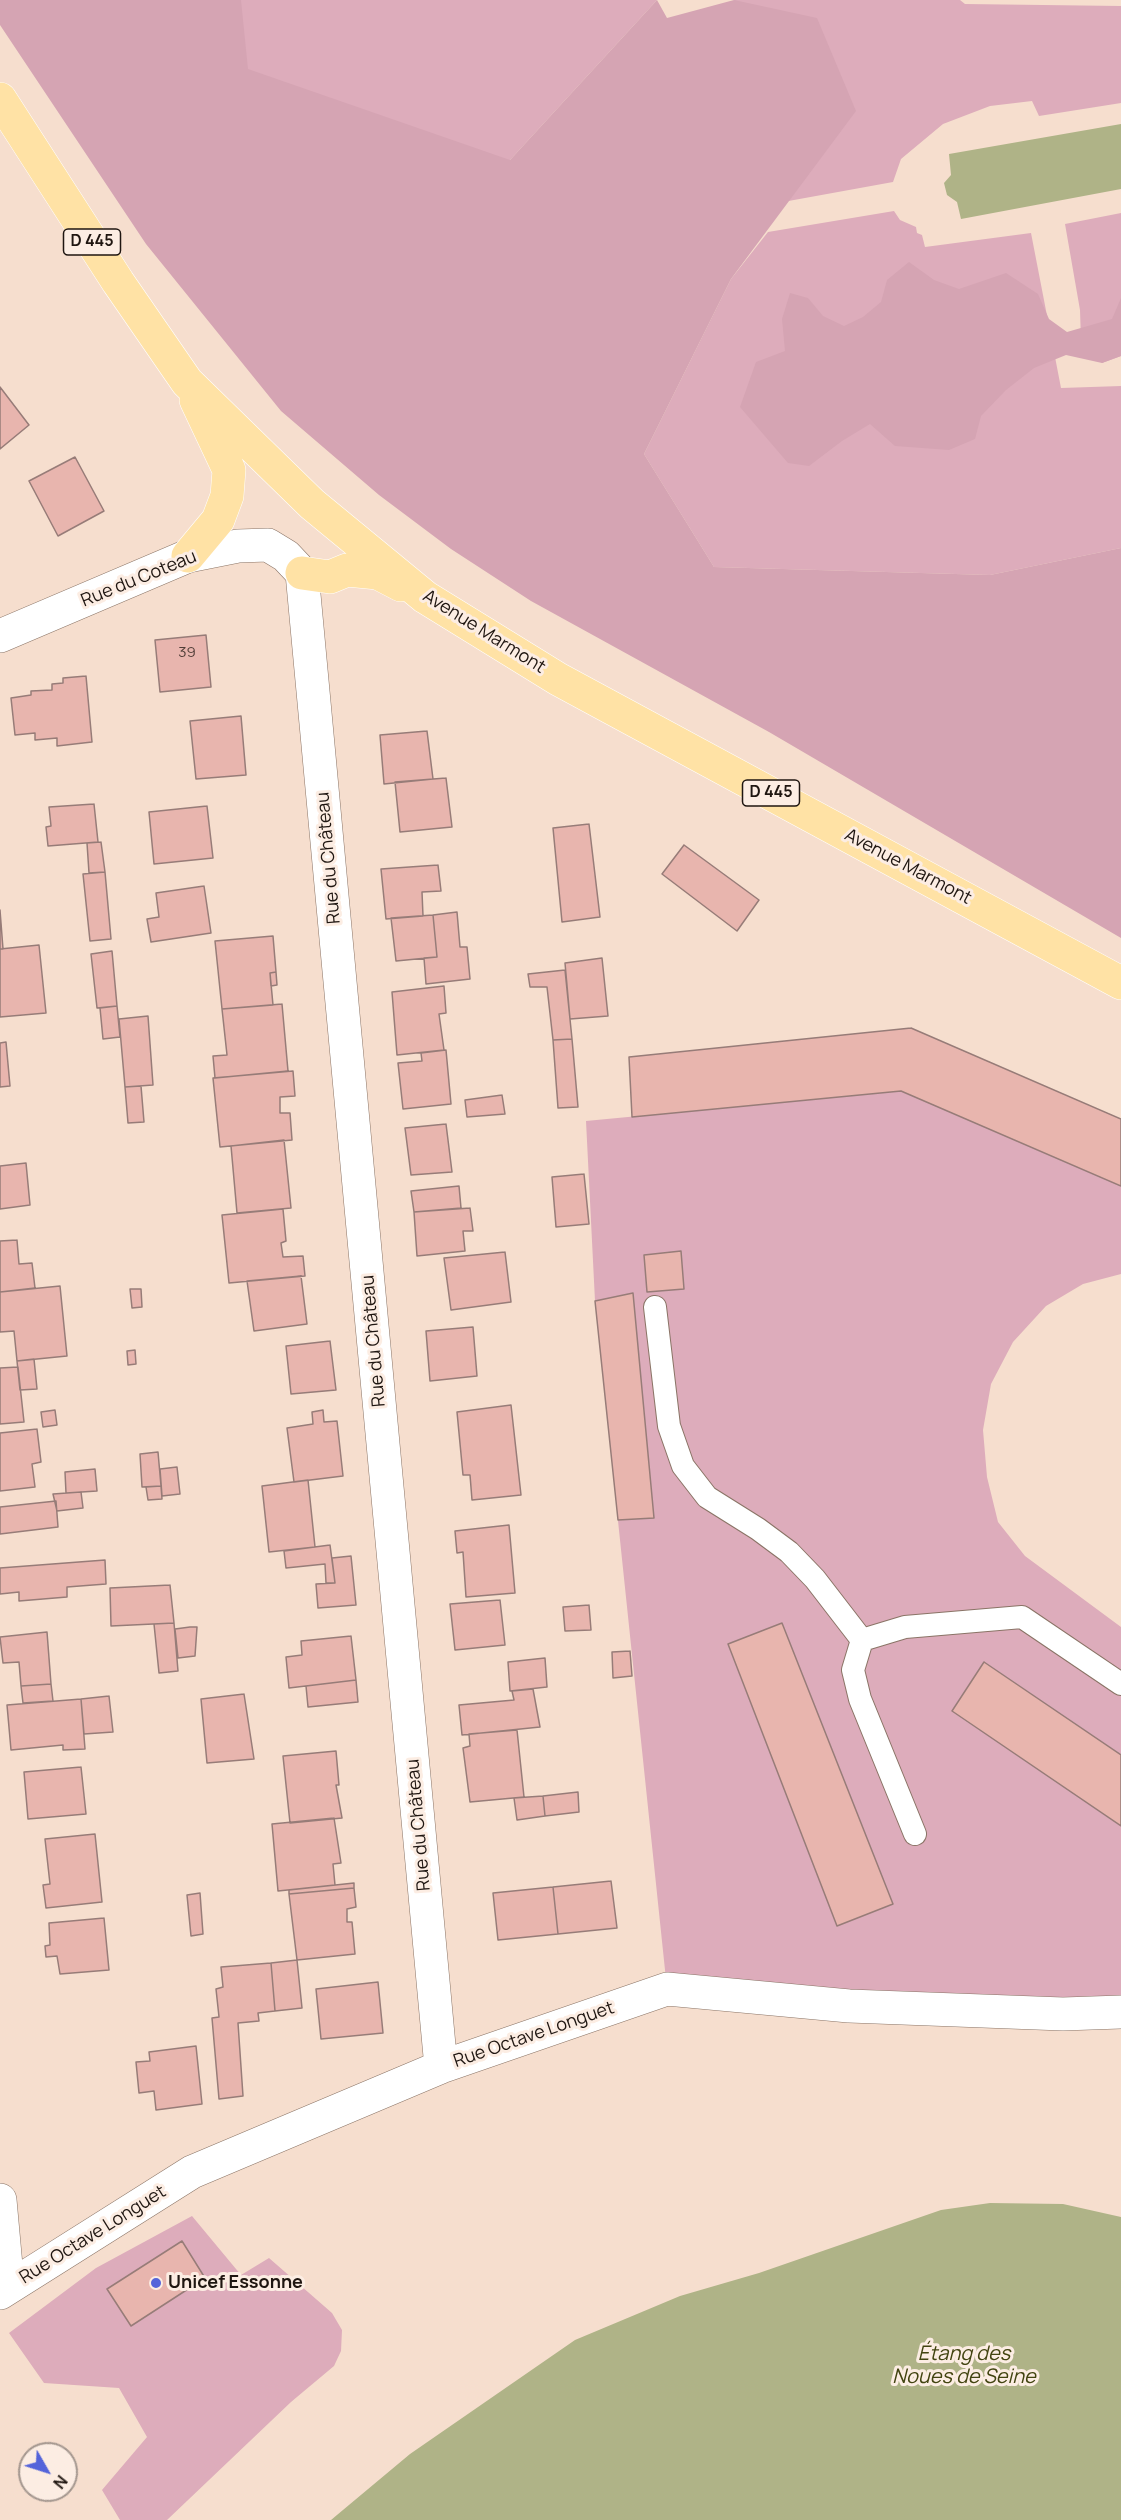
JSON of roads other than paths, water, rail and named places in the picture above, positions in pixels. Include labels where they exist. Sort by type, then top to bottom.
[{"type":"main road","name":"Avenue Marmont","points":[[0,99],[118,282],[188,382],[312,504],[425,597],[558,679],[1121,983]]},
{"type":"main road","points":[[188,382],[229,470],[227,496],[218,520],[188,556]]},
{"type":"main road","points":[[302,573],[330,577],[347,570],[378,573],[425,597]]},
{"type":"street","name":"Rue du Coteau","points":[[3,630],[188,556],[238,546],[268,545],[286,556],[302,573]]},
{"type":"street","name":"Rue du Château","points":[[302,573],[441,2067]]},
{"type":"street","name":"Rue Octave Longuet","points":[[4,2291],[192,2172],[441,2067],[667,1989],[849,2006],[1063,2014],[1121,2012]]},
{"type":"street","points":[[0,2199],[4,2291]]},
{"type":"lane","points":[[656,1307],[669,1426],[683,1466],[707,1497],[758,1528],[789,1552],[815,1579],[862,1640]]},
{"type":"lane","points":[[862,1640],[905,1627],[1022,1617],[1121,1683]]},
{"type":"lane","points":[[862,1640],[853,1670],[860,1699],[915,1834]]},
{"type":"water","points":[[1121,124],[1121,189],[961,219],[957,202],[947,195],[944,183],[951,175],[949,154]]},
{"type":"water","name":"Étang des Noues de Seine","points":[[990,2203],[1063,2204],[1121,2217],[1121,2520],[331,2520],[410,2454],[575,2340],[680,2296],[759,2273],[941,2210]]},
{"type":"place","name":"Unicef Essonne","points":[[156,2283]]}]
